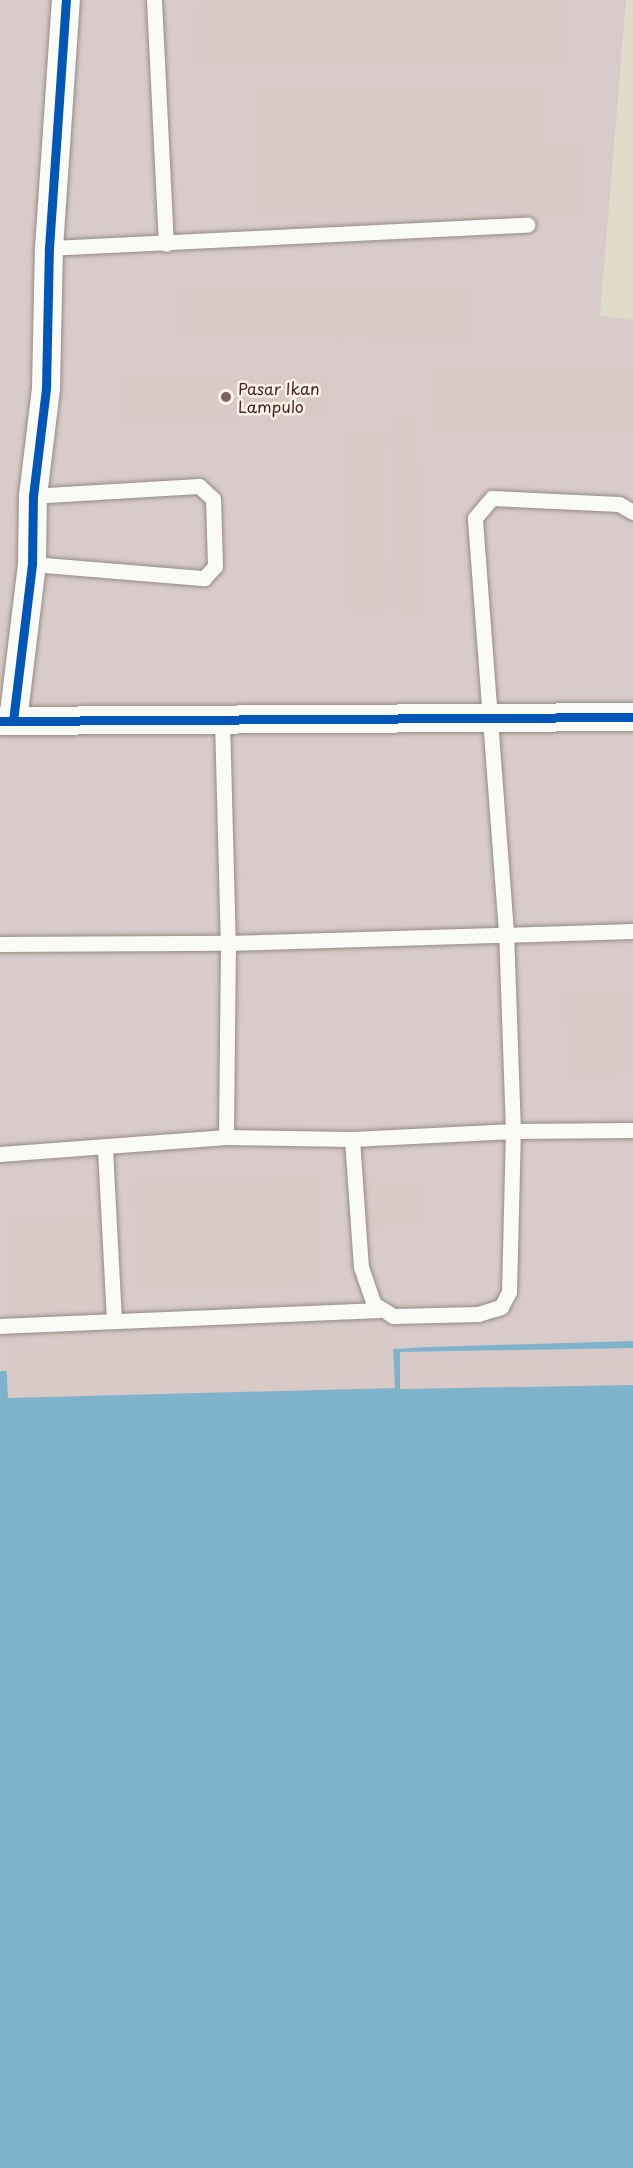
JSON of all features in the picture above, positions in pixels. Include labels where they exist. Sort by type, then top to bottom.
[{"type":"street","points":[[66,0],[49,248],[46,388],[33,496],[32,564],[6,721],[633,717]]},
{"type":"lane","points":[[154,0],[166,244]]},
{"type":"lane","points":[[49,248],[527,225]]},
{"type":"lane","points":[[32,564],[204,578],[215,566],[213,499],[199,486],[33,496]]},
{"type":"lane","points":[[0,1326],[114,1319],[380,1310],[393,1316],[478,1314],[496,1310],[505,1303],[509,1292],[513,1131],[506,932],[492,719],[475,518],[481,507],[492,498],[619,504],[633,512]]},
{"type":"lane","points":[[222,720],[228,943],[226,1137]]},
{"type":"lane","points":[[0,944],[228,943],[506,932],[633,931]]},
{"type":"lane","points":[[0,1154],[105,1149],[226,1137],[352,1139],[513,1131],[633,1130]]},
{"type":"lane","points":[[352,1139],[361,1267],[369,1296],[380,1310]]},
{"type":"lane","points":[[105,1149],[114,1319]]},
{"type":"shaded area","points":[[0,0],[626,0],[600,316],[633,320],[633,1341],[0,1370]]},
{"type":"water","points":[[633,1341],[633,2168],[0,2168],[0,1371],[429,1347]]},
{"type":"building","points":[[195,0],[567,0],[567,69],[194,66]]},
{"type":"building","points":[[251,85],[544,88],[545,141],[586,141],[586,216],[251,214]]},
{"type":"building","points":[[178,285],[474,287],[474,342],[178,340]]},
{"type":"building","points":[[427,365],[633,367],[633,436],[427,434]]},
{"type":"building","name":"Pasar Ikan Lampulo","points":[[331,371],[332,420],[121,423],[120,374]]},
{"type":"building","points":[[390,412],[420,412],[425,616],[395,617]]},
{"type":"building","points":[[387,431],[390,613],[345,614],[341,432]]},
{"type":"building","points":[[630,988],[632,1077],[564,1078],[562,989]]},
{"type":"building","points":[[322,1175],[325,1287],[133,1291],[130,1179]]},
{"type":"building","points":[[424,1179],[427,1227],[368,1230],[365,1182]]},
{"type":"building","points":[[101,1215],[105,1313],[9,1315],[5,1218]]},
{"type":"building","points":[[392,1325],[395,1388],[8,1398],[5,1336]]},
{"type":"building","points":[[633,1348],[633,1385],[400,1389],[400,1352]]},
{"type":"cycle path","points":[[13,721],[32,564],[33,496],[46,388],[49,248],[66,0]]},
{"type":"cycle path","points":[[0,721],[633,717]]},
{"type":"place","name":"Pasar Ikan Lampulo","points":[[226,397]]}]
